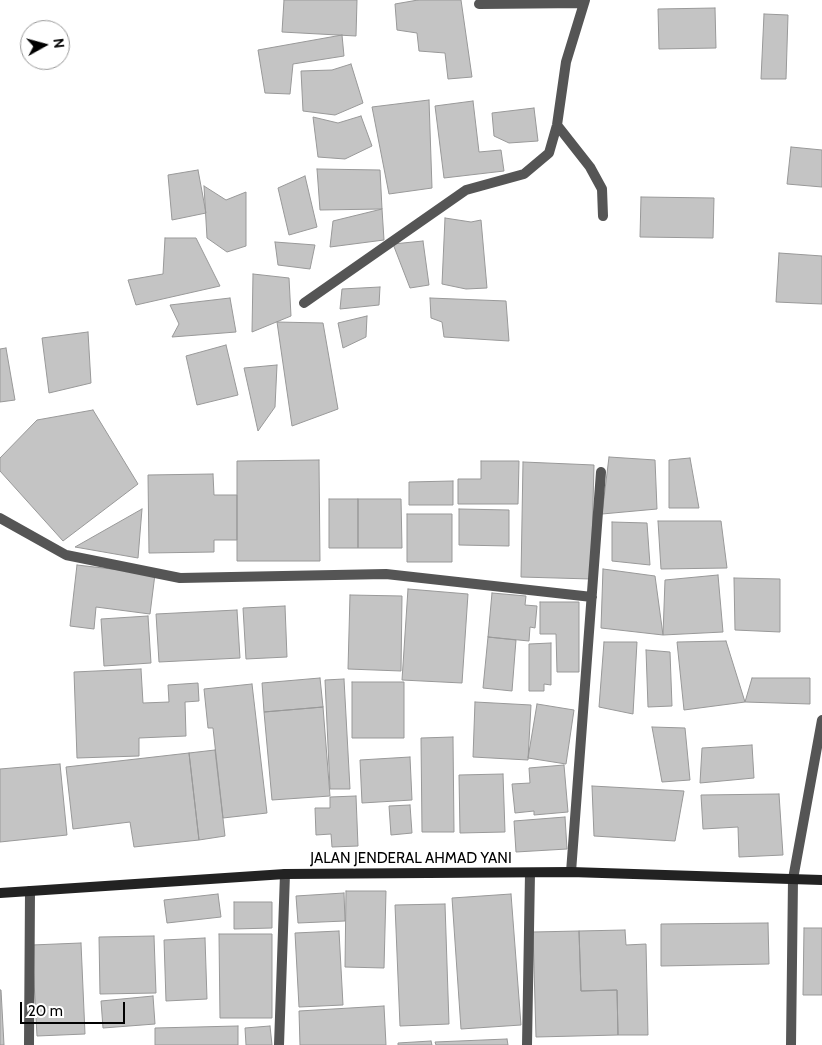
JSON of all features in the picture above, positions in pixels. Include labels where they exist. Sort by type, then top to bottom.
[{"type":"main road","name":"JALAN JENDERAL AHMAD YANI","points":[[0,893],[285,874],[571,872],[822,880]]},
{"type":"street","points":[[304,302],[466,190],[524,174],[550,152],[557,125],[566,62],[585,1],[479,4]]},
{"type":"street","points":[[557,125],[590,167],[602,189],[603,216]]},
{"type":"street","points":[[571,872],[602,472]]},
{"type":"street","points":[[0,518],[66,555],[180,578],[386,574],[592,597]]},
{"type":"street","points":[[791,1045],[793,879],[822,720]]},
{"type":"street","points":[[527,1045],[530,873]]},
{"type":"street","points":[[279,1045],[285,874]]},
{"type":"street","points":[[29,1045],[30,890]]},
{"type":"building","points":[[284,0],[357,0],[356,36],[282,32]]},
{"type":"building","points":[[418,0],[461,0],[472,77],[448,79],[445,53],[419,51],[417,33],[397,30],[395,4]]},
{"type":"building","points":[[715,8],[716,48],[659,49],[658,9]]},
{"type":"building","points":[[764,14],[788,15],[786,79],[761,79]]},
{"type":"building","points":[[342,35],[344,56],[293,64],[290,94],[265,93],[258,50]]},
{"type":"building","points":[[351,64],[363,103],[335,115],[303,111],[301,71],[332,70]]},
{"type":"building","points":[[429,100],[432,188],[389,194],[372,107]]},
{"type":"building","points":[[473,101],[479,152],[501,150],[504,171],[444,178],[435,106]]},
{"type":"building","points":[[534,108],[538,141],[509,143],[494,136],[492,113]]},
{"type":"building","points":[[361,116],[372,146],[345,159],[318,157],[313,117],[338,123]]},
{"type":"building","points":[[791,147],[822,150],[822,187],[787,184]]},
{"type":"building","points":[[317,169],[380,170],[382,209],[320,210]]},
{"type":"building","points":[[198,170],[206,213],[172,220],[168,175]]},
{"type":"building","points":[[305,176],[317,227],[289,235],[278,188]]},
{"type":"building","points":[[204,186],[226,200],[246,192],[246,246],[227,252],[207,238]]},
{"type":"building","points":[[641,197],[714,198],[713,238],[640,237]]},
{"type":"building","points":[[382,209],[384,240],[330,247],[333,221]]},
{"type":"building","points":[[445,218],[471,222],[481,220],[487,288],[466,289],[442,284]]},
{"type":"building","points":[[165,238],[196,238],[220,286],[136,305],[128,280],[163,274]]},
{"type":"building","points":[[423,241],[429,285],[410,288],[393,244]]},
{"type":"building","points":[[275,242],[315,245],[310,269],[278,265]]},
{"type":"building","points":[[779,253],[822,256],[822,304],[776,302]]},
{"type":"building","points":[[253,274],[289,278],[291,316],[252,332]]},
{"type":"building","points":[[380,287],[379,305],[340,309],[342,289]]},
{"type":"building","points":[[230,298],[236,332],[172,337],[179,324],[170,305]]},
{"type":"building","points":[[430,298],[506,301],[509,341],[444,337],[442,322],[431,318]]},
{"type":"building","points":[[367,316],[366,337],[343,348],[338,323]]},
{"type":"building","points":[[277,322],[323,323],[338,409],[292,426]]},
{"type":"building","points":[[88,332],[91,383],[49,393],[42,338]]},
{"type":"building","points":[[226,345],[238,395],[197,405],[186,356]]},
{"type":"building","points":[[6,348],[15,400],[0,402],[0,349]]},
{"type":"building","points":[[277,365],[275,407],[258,431],[244,368]]},
{"type":"building","points":[[93,410],[138,484],[63,541],[0,471],[0,458],[37,420]]},
{"type":"building","points":[[609,457],[655,460],[657,509],[602,514]]},
{"type":"building","points":[[690,458],[699,508],[669,508],[669,460]]},
{"type":"building","points":[[319,460],[320,561],[237,561],[237,461]]},
{"type":"building","points":[[481,461],[519,461],[518,504],[458,504],[458,479],[481,479]]},
{"type":"building","points":[[523,462],[594,465],[591,579],[521,577]]},
{"type":"building","points":[[213,474],[214,495],[237,495],[237,540],[214,540],[214,552],[149,553],[148,475]]},
{"type":"building","points":[[453,481],[453,505],[409,505],[409,482]]},
{"type":"building","points":[[329,499],[358,499],[358,548],[329,548]]},
{"type":"building","points":[[358,499],[401,499],[402,548],[358,548]]},
{"type":"building","points":[[142,509],[138,558],[75,547]]},
{"type":"building","points":[[459,509],[509,510],[509,546],[459,545]]},
{"type":"building","points":[[407,514],[452,514],[452,562],[407,562]]},
{"type":"building","points":[[658,521],[721,521],[727,568],[661,569]]},
{"type":"building","points":[[612,522],[647,523],[650,565],[612,561]]},
{"type":"building","points":[[77,565],[155,574],[150,614],[96,607],[94,629],[70,626]]},
{"type":"building","points":[[603,569],[655,576],[663,635],[601,628]]},
{"type":"building","points":[[718,575],[723,632],[663,635],[665,580]]},
{"type":"building","points":[[734,578],[780,579],[780,632],[735,630]]},
{"type":"building","points":[[408,589],[468,594],[462,683],[402,680]]},
{"type":"building","points":[[492,593],[526,596],[525,605],[537,606],[535,628],[530,627],[529,641],[488,637]]},
{"type":"building","points":[[350,595],[402,596],[401,671],[348,669]]},
{"type":"building","points":[[540,602],[579,602],[579,672],[557,672],[556,634],[540,634]]},
{"type":"building","points":[[285,606],[287,657],[246,659],[243,608]]},
{"type":"building","points":[[237,610],[240,658],[159,662],[156,614]]},
{"type":"building","points":[[148,616],[151,663],[104,666],[101,619]]},
{"type":"building","points":[[488,637],[516,640],[512,691],[483,688]]},
{"type":"building","points":[[726,641],[745,702],[684,710],[677,642]]},
{"type":"building","points":[[604,642],[637,642],[633,714],[599,707]]},
{"type":"building","points":[[551,643],[551,685],[544,684],[544,691],[529,691],[529,644]]},
{"type":"building","points":[[646,650],[670,652],[672,706],[648,707]]},
{"type":"building","points":[[141,669],[143,703],[169,702],[168,685],[198,683],[199,701],[185,702],[186,736],[139,738],[139,756],[77,758],[74,672]]},
{"type":"building","points":[[320,678],[323,707],[264,712],[262,683]]},
{"type":"building","points":[[752,678],[810,678],[810,704],[745,702]]},
{"type":"building","points":[[344,679],[350,789],[330,789],[325,680]]},
{"type":"building","points":[[352,682],[404,682],[404,738],[352,738]]},
{"type":"building","points":[[252,684],[267,813],[223,818],[213,728],[208,728],[204,689]]},
{"type":"building","points":[[475,702],[531,705],[528,760],[473,757]]},
{"type":"building","points":[[537,704],[574,710],[566,764],[528,758]]},
{"type":"building","points":[[323,707],[330,796],[272,800],[264,712]]},
{"type":"building","points":[[652,727],[685,728],[690,780],[662,782]]},
{"type":"building","points":[[453,737],[454,832],[422,832],[421,738]]},
{"type":"building","points":[[752,745],[754,778],[700,783],[702,748]]},
{"type":"building","points":[[215,750],[225,836],[199,840],[189,753]]},
{"type":"building","points":[[189,753],[199,840],[134,847],[130,822],[73,829],[66,767]]},
{"type":"building","points":[[410,757],[412,800],[362,803],[360,760]]},
{"type":"building","points":[[60,764],[67,835],[0,842],[0,769]]},
{"type":"building","points":[[564,765],[568,812],[534,815],[534,811],[515,813],[512,784],[530,783],[529,768]]},
{"type":"building","points":[[503,774],[505,832],[460,833],[459,775]]},
{"type":"building","points":[[592,786],[684,791],[675,841],[594,836]]},
{"type":"building","points":[[779,794],[783,855],[739,857],[738,827],[703,829],[701,795]]},
{"type":"building","points":[[356,796],[358,846],[332,847],[331,834],[316,835],[315,808],[330,808],[330,797]]},
{"type":"building","points":[[410,805],[412,833],[391,835],[389,806]]},
{"type":"building","points":[[565,817],[567,849],[516,852],[514,821]]},
{"type":"building","points":[[346,891],[386,891],[384,968],[345,967]]},
{"type":"building","points":[[344,893],[345,921],[298,923],[296,896]]},
{"type":"building","points":[[218,894],[221,917],[167,923],[164,900]]},
{"type":"building","points":[[511,894],[521,1025],[461,1029],[452,898]]},
{"type":"building","points":[[234,902],[272,902],[272,928],[234,929]]},
{"type":"building","points":[[445,904],[449,1024],[400,1026],[395,905]]},
{"type":"building","points":[[768,923],[769,964],[661,966],[661,924]]},
{"type":"building","points":[[804,928],[822,928],[822,995],[803,995]]},
{"type":"building","points":[[625,930],[626,945],[646,944],[648,1035],[618,1035],[617,990],[581,991],[579,931]]},
{"type":"building","points":[[339,931],[343,1005],[299,1007],[295,933]]},
{"type":"building","points":[[579,931],[581,991],[617,990],[618,1035],[536,1037],[533,932]]},
{"type":"building","points":[[219,934],[272,934],[272,1018],[220,1018]]},
{"type":"building","points":[[154,936],[156,993],[100,994],[99,937]]},
{"type":"building","points":[[205,938],[207,999],[166,1001],[164,940]]},
{"type":"building","points":[[81,943],[85,1034],[37,1036],[32,945]]},
{"type":"building","points":[[1,990],[4,1045],[0,1045]]},
{"type":"building","points":[[153,996],[155,1024],[103,1028],[101,1001]]},
{"type":"building","points":[[384,1006],[386,1045],[300,1045],[299,1011]]},
{"type":"building","points":[[238,1026],[238,1045],[155,1045],[155,1028]]},
{"type":"building","points":[[270,1026],[272,1045],[246,1045],[245,1028]]},
{"type":"building","points":[[507,1039],[508,1045],[436,1045],[435,1042]]},
{"type":"building","points":[[431,1041],[432,1045],[398,1045],[398,1043]]}]
